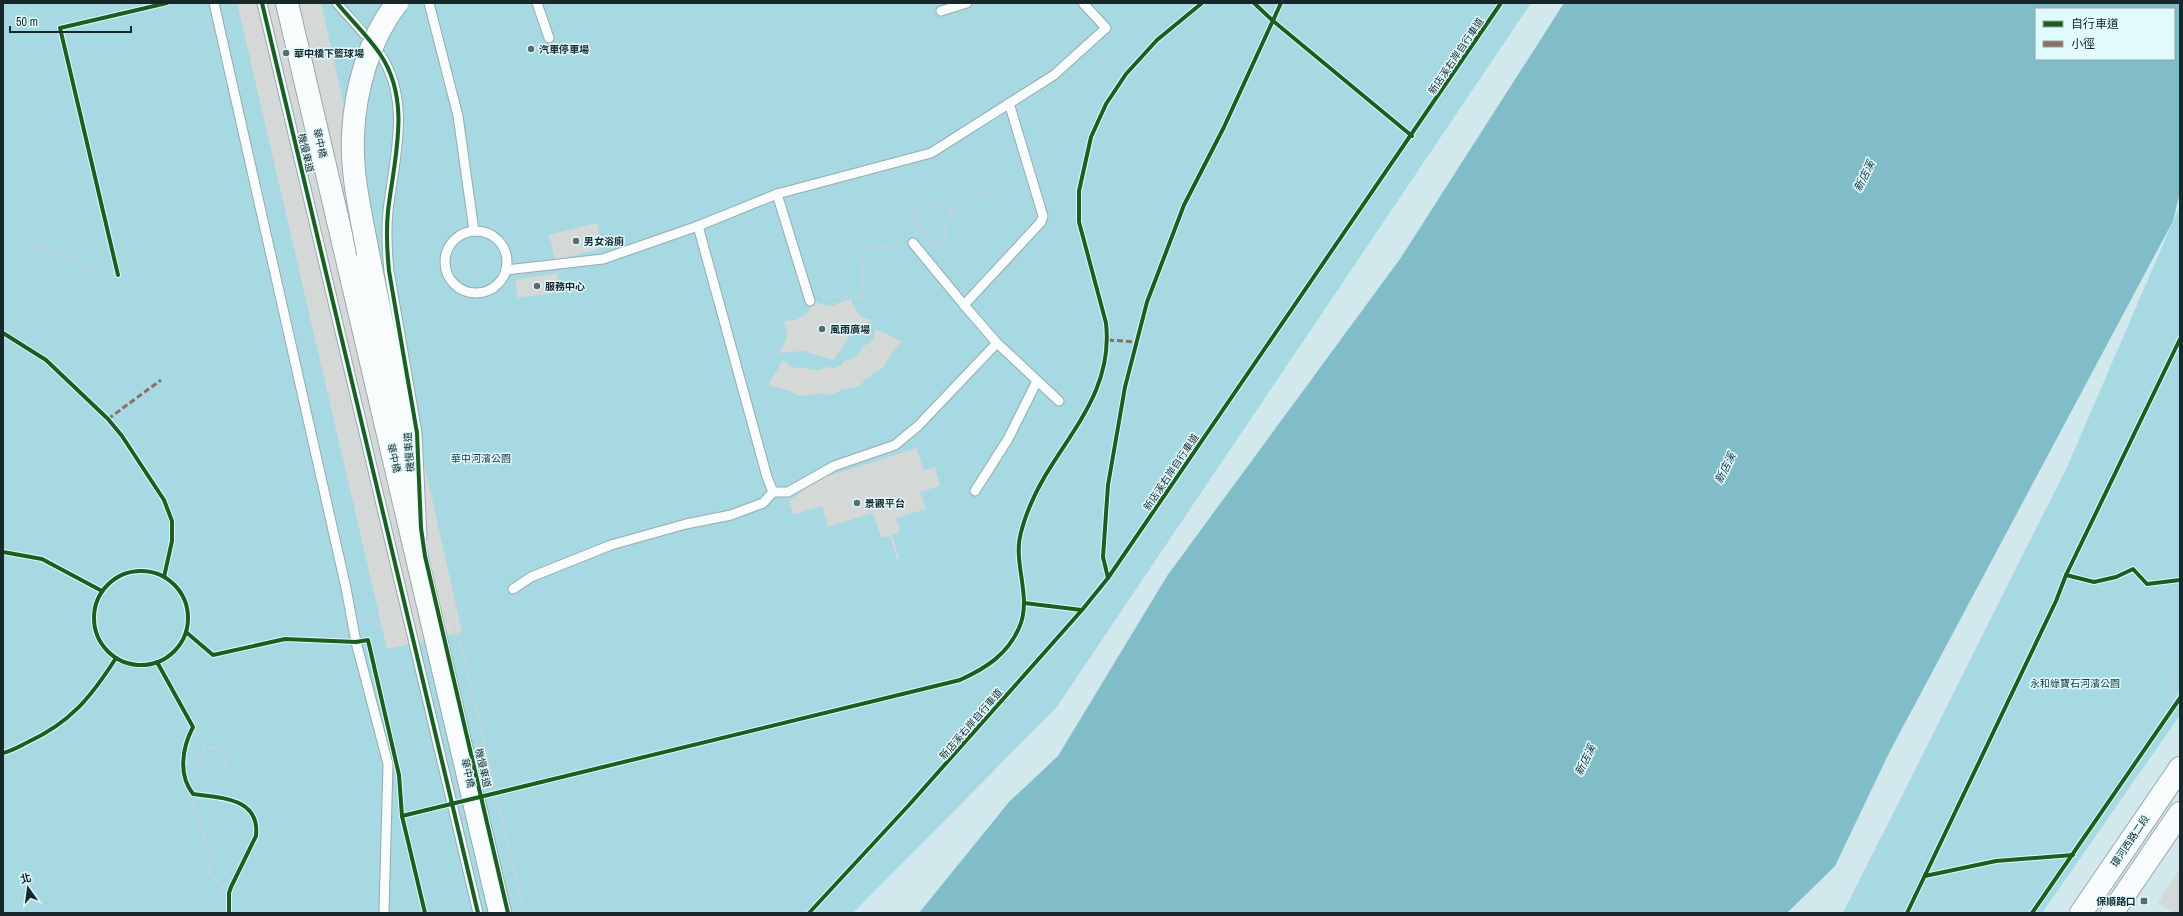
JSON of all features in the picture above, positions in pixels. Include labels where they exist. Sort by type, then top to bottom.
[{"type":"main road","name":"華中橋","points":[[275,3],[392,515],[486,913]]},
{"type":"main road","name":"華中橋","points":[[287,3],[500,913]]},
{"type":"main road","points":[[397,3],[388,14],[374,41],[364,68],[353,135],[358,196],[402,422],[407,463],[409,522]]},
{"type":"main road","name":"環河西路二段","points":[[2081,913],[2180,768]]},
{"type":"main road","points":[[2112,913],[2180,813]]},
{"type":"lane","points":[[214,3],[346,588],[356,642],[388,764],[384,911]]},
{"type":"lane","name":"機慢車道","points":[[262,3],[478,913]]},
{"type":"lane","name":"機慢車道","points":[[337,3],[380,54],[395,92],[400,126],[388,212],[386,246],[417,433],[420,528],[425,556],[508,913]]},
{"type":"lane","points":[[429,3],[458,116],[474,231]]},
{"type":"lane","points":[[537,3],[549,38]]},
{"type":"lane","points":[[941,10],[967,3]]},
{"type":"lane","points":[[506,270],[603,259],[698,226],[777,194],[931,153],[1054,75],[1106,28],[1083,3]]},
{"type":"lane","points":[[964,305],[1041,222],[1043,216],[1009,103]]},
{"type":"lane","points":[[777,194],[810,301]]},
{"type":"lane","points":[[698,226],[767,477],[773,492]]},
{"type":"lane","points":[[474,231],[488,234],[500,243],[505,251],[506,270],[494,286],[486,291],[465,291],[456,286],[449,278],[444,267],[448,247],[455,239],[474,231]]},
{"type":"lane","points":[[913,244],[997,343],[1059,401]]},
{"type":"lane","points":[[513,589],[531,577],[611,545],[686,524],[731,515],[763,503],[773,492],[788,492],[834,466],[895,445],[918,426],[997,343]]},
{"type":"lane","points":[[975,491],[1008,440],[1037,381]]},
{"type":"path","points":[[950,212],[990,190],[1031,175]]},
{"type":"path","points":[[938,203],[943,204],[950,212],[950,221],[944,228],[945,240],[937,244],[932,243],[912,217],[916,211],[938,203]]},
{"type":"path","points":[[15,245],[20,238],[90,268],[118,274],[116,267]]},
{"type":"path","points":[[810,301],[823,297],[864,297],[861,249],[913,244]]},
{"type":"path","points":[[449,607],[463,652],[524,913]]},
{"type":"path","points":[[2176,705],[2180,698],[2167,688],[2180,668]]},
{"type":"path","points":[[189,720],[205,749]]},
{"type":"path","points":[[190,732],[192,727]]},
{"type":"path","points":[[211,747],[224,752],[227,765],[219,776],[206,776],[197,766],[200,753],[205,749],[211,747]]},
{"type":"path","points":[[186,781],[199,826],[208,844],[210,875],[229,893]]},
{"type":"path","points":[[188,788],[193,794]]},
{"type":"path","points":[[493,793],[501,791]]},
{"type":"path","points":[[229,900],[231,887]]},
{"type":"green space","name":"華中河濱公園","points":[[3,3],[1531,3],[1056,708],[853,913],[3,913]]},
{"type":"green space","name":"永和綠寶石河濱公園","points":[[2180,205],[2180,715],[2042,913],[1843,913],[2068,465]]},
{"type":"water","name":"新店溪","points":[[1564,3],[2180,3],[2180,192],[2173,221],[1890,751],[1835,866],[1787,913],[919,913],[1009,802],[1058,756],[1167,576],[1400,259]]},
{"type":"building","points":[[237,3],[321,3],[462,632],[387,649]]},
{"type":"building","name":"男女浴廁","points":[[597,223],[603,248],[555,260],[549,235]]},
{"type":"building","name":"服務中心","points":[[557,273],[560,292],[518,298],[515,280]]},
{"type":"building","name":"風雨廣場","points":[[850,299],[862,317],[872,320],[850,336],[834,360],[803,351],[778,353],[786,341],[787,331],[783,321],[796,320],[807,313],[815,301],[823,305],[832,306]]},
{"type":"building","points":[[875,329],[902,341],[888,358],[884,367],[866,379],[860,386],[841,390],[831,395],[819,394],[798,396],[790,391],[768,385],[783,360],[789,366],[797,368],[803,367],[811,370],[820,370],[826,367],[834,368],[841,365],[844,361],[852,359],[859,354],[862,347],[869,343],[874,337]]},
{"type":"building","name":"景觀平台","points":[[917,448],[924,471],[935,467],[940,486],[920,492],[926,509],[896,518],[900,532],[892,534],[899,558],[897,559],[890,536],[881,538],[873,513],[828,527],[822,506],[793,515],[789,501],[819,479]]},
{"type":"building","points":[[2180,868],[2180,913],[2174,913],[2158,903]]},
{"type":"marked path","points":[[1108,340],[1137,342]]},
{"type":"marked path","points":[[108,419],[161,380]]},
{"type":"cycle path","points":[[118,275],[60,28],[167,3]]},
{"type":"cycle path","points":[[262,3],[478,913]]},
{"type":"cycle path","points":[[337,3],[365,34],[380,54],[390,72],[396,91],[398,111],[397,151],[388,211],[387,248],[389,271],[417,433],[421,528],[425,556],[508,913]]},
{"type":"cycle path","points":[[402,816],[960,680],[978,671],[995,660],[1002,653],[1014,637],[1023,616],[1024,604],[1019,544],[1025,518],[1041,483],[1089,404],[1098,386],[1104,366],[1107,346],[1106,323],[1079,222],[1079,191],[1091,137],[1106,104],[1126,74],[1157,40],[1202,3]]},
{"type":"cycle path","points":[[1254,3],[1272,20],[1412,136]]},
{"type":"cycle path","points":[[1108,578],[1103,557],[1108,485],[1125,387],[1147,302],[1184,205],[1224,127],[1281,3]]},
{"type":"cycle path","name":"新店溪右岸自行車道","points":[[809,913],[909,805],[1082,610],[1108,578],[1501,3]]},
{"type":"cycle path","points":[[3,333],[46,360],[108,419],[122,436],[164,500],[172,521],[172,541],[164,577]]},
{"type":"cycle path","points":[[1907,913],[2056,601],[2066,575],[2180,339]]},
{"type":"cycle path","points":[[3,552],[42,559],[102,591]]},
{"type":"cycle path","points":[[2066,575],[2094,582],[2116,577],[2133,569],[2147,584],[2180,580]]},
{"type":"cycle path","points":[[141,571],[159,575],[174,585],[184,600],[188,618],[184,636],[174,651],[159,661],[141,665],[123,661],[108,651],[98,636],[94,618],[98,600],[108,585],[123,575],[141,571]]},
{"type":"cycle path","points":[[1024,603],[1082,610]]},
{"type":"cycle path","points":[[186,632],[213,655],[285,639],[356,642],[368,640],[399,775],[402,816],[425,913]]},
{"type":"cycle path","points":[[3,753],[43,734],[68,717],[98,685],[116,658]]},
{"type":"cycle path","points":[[157,662],[193,727],[186,744],[183,761],[185,778],[188,787],[193,794],[237,802],[252,814],[256,823],[256,836],[229,893],[229,913]]},
{"type":"cycle path","points":[[2032,913],[2180,698]]},
{"type":"cycle path","points":[[1925,876],[1996,861],[2073,855]]},
{"type":"place","name":"汽車停車場","points":[[531,49]]},
{"type":"place","name":"華中橋下籃球場","points":[[286,53]]},
{"type":"place","name":"男女浴廁","points":[[576,241]]},
{"type":"place","name":"服務中心","points":[[537,286]]},
{"type":"place","name":"風雨廣場","points":[[822,329]]},
{"type":"place","name":"景觀平台","points":[[857,503]]},
{"type":"place","name":"保順路口","points":[[2144,901]]}]
